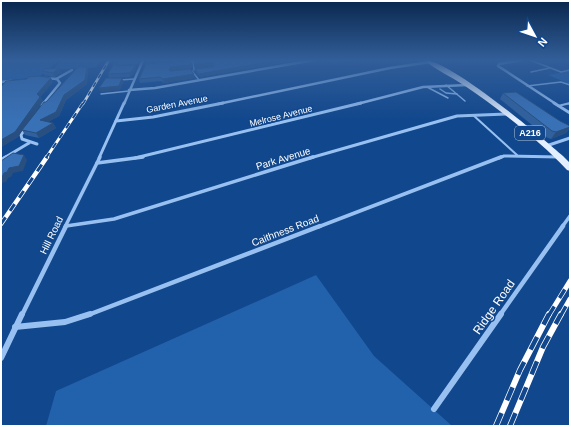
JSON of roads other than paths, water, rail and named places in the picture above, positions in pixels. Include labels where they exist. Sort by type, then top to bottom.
[{"type":"main road","name":"A216","points":[[461,80],[561,158],[570,168]]},
{"type":"street","points":[[38,111],[59,84],[57,80]]},
{"type":"street","name":"Hill Road","points":[[1,358],[97,163],[134,80]]},
{"type":"street","points":[[129,91],[156,88],[199,80]]},
{"type":"street","name":"Garden Avenue","points":[[116,120],[153,117],[332,80]]},
{"type":"street","points":[[518,80],[570,113]]},
{"type":"street","points":[[1,82],[13,81]]},
{"type":"street","name":"Melrose Avenue","points":[[97,163],[143,157],[427,87],[468,84]]},
{"type":"street","name":"Park Avenue","points":[[66,226],[114,219],[332,151],[457,116],[506,114]]},
{"type":"street","points":[[30,122],[21,135],[23,140],[36,144]]},
{"type":"street","points":[[546,146],[570,138]]},
{"type":"street","points":[[1,160],[29,142]]},
{"type":"street","name":"Caithness Road","points":[[16,327],[65,322],[81,318],[504,156],[517,155],[561,158]]},
{"type":"street","name":"Ridge Road","points":[[434,409],[570,216]]},
{"type":"lane","points":[[527,86],[561,82],[570,85]]},
{"type":"lane","points":[[446,86],[465,101]]},
{"type":"lane","points":[[427,87],[448,98]]},
{"type":"lane","points":[[440,89],[444,93],[457,94]]},
{"type":"lane","points":[[101,94],[129,91]]},
{"type":"lane","points":[[558,106],[570,103]]},
{"type":"lane","points":[[473,115],[517,155]]},
{"type":"railway","points":[[83,104],[97,80]]},
{"type":"railway","points":[[46,158],[83,103]]},
{"type":"railway","points":[[1,224],[47,157]]},
{"type":"railway","points":[[549,315],[570,281]]},
{"type":"railway","points":[[561,315],[570,299]]},
{"type":"railway","points":[[496,426],[520,370],[549,314]]},
{"type":"railway","points":[[510,426],[543,347],[561,314]]}]
